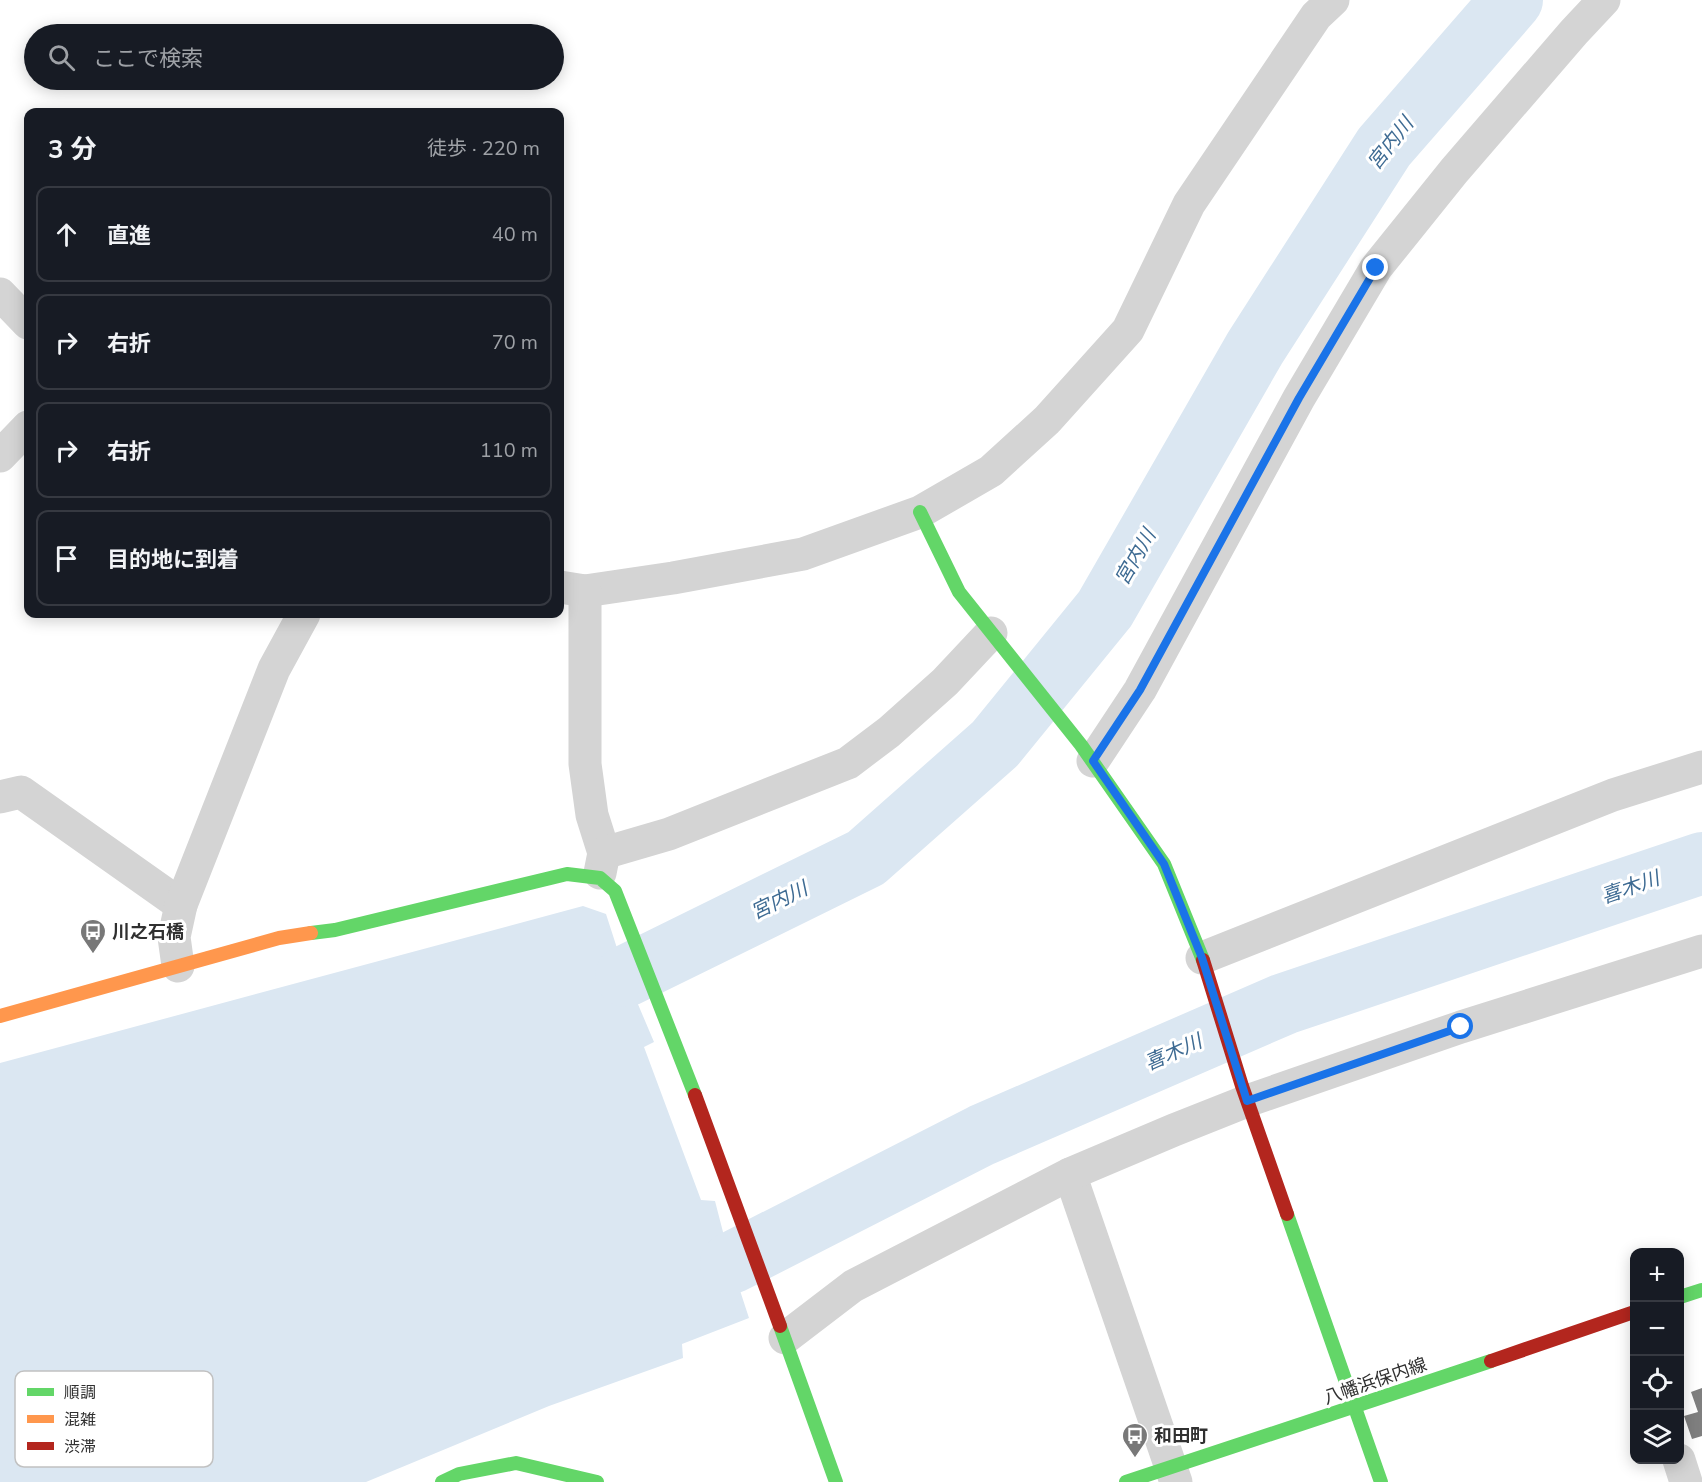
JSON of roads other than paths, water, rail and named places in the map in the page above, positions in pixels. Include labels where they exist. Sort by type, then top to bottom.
[{"type":"street","points":[[836,1482],[673,1037],[606,874],[592,815],[585,764],[572,589],[673,578],[803,554],[920,512],[992,471],[1047,420],[1128,330],[1189,204],[1316,16],[1333,0]]},
{"type":"street","points":[[1087,753],[1140,690],[1299,398],[1376,268],[1461,163],[1604,0]]},
{"type":"street","points":[[0,294],[24,319]]},
{"type":"street","points":[[0,456],[24,432]]},
{"type":"street","points":[[920,512],[959,591],[1087,753],[1164,864],[1204,965],[1244,1094],[1381,1482]]},
{"type":"street","points":[[178,966],[174,937],[181,905],[274,669],[302,618]]},
{"type":"street","points":[[0,1016],[279,938],[335,930],[567,874],[606,874],[669,834],[848,763],[889,732],[945,682],[998,641]]},
{"type":"street","points":[[1204,965],[1614,795],[1702,768]]},
{"type":"street","points":[[0,796],[21,792],[181,905]]},
{"type":"street","points":[[781,1327],[853,1286],[1070,1174],[1244,1094],[1702,951]]},
{"type":"street","points":[[1070,1174],[1173,1475]]},
{"type":"street","points":[[1684,1296],[1702,1290]]},
{"type":"street","name":"八幡浜保内線","points":[[1126,1482],[1173,1475],[1354,1408],[1630,1319]]},
{"type":"street","points":[[442,1482],[459,1474],[516,1463],[597,1482]]},
{"type":"street","points":[[1679,1464],[1686,1482]]},
{"type":"waterway","name":"宮内川","points":[[626,976],[866,858],[995,744],[1105,609],[1255,348],[1384,147],[1512,0]]},
{"type":"waterway","name":"喜木川","points":[[731,1263],[982,1135],[1284,1004],[1702,863]]},
{"type":"place","name":"川之石橋","points":[[93,955]]},
{"type":"place","name":"和田町","points":[[1135,1459]]}]
